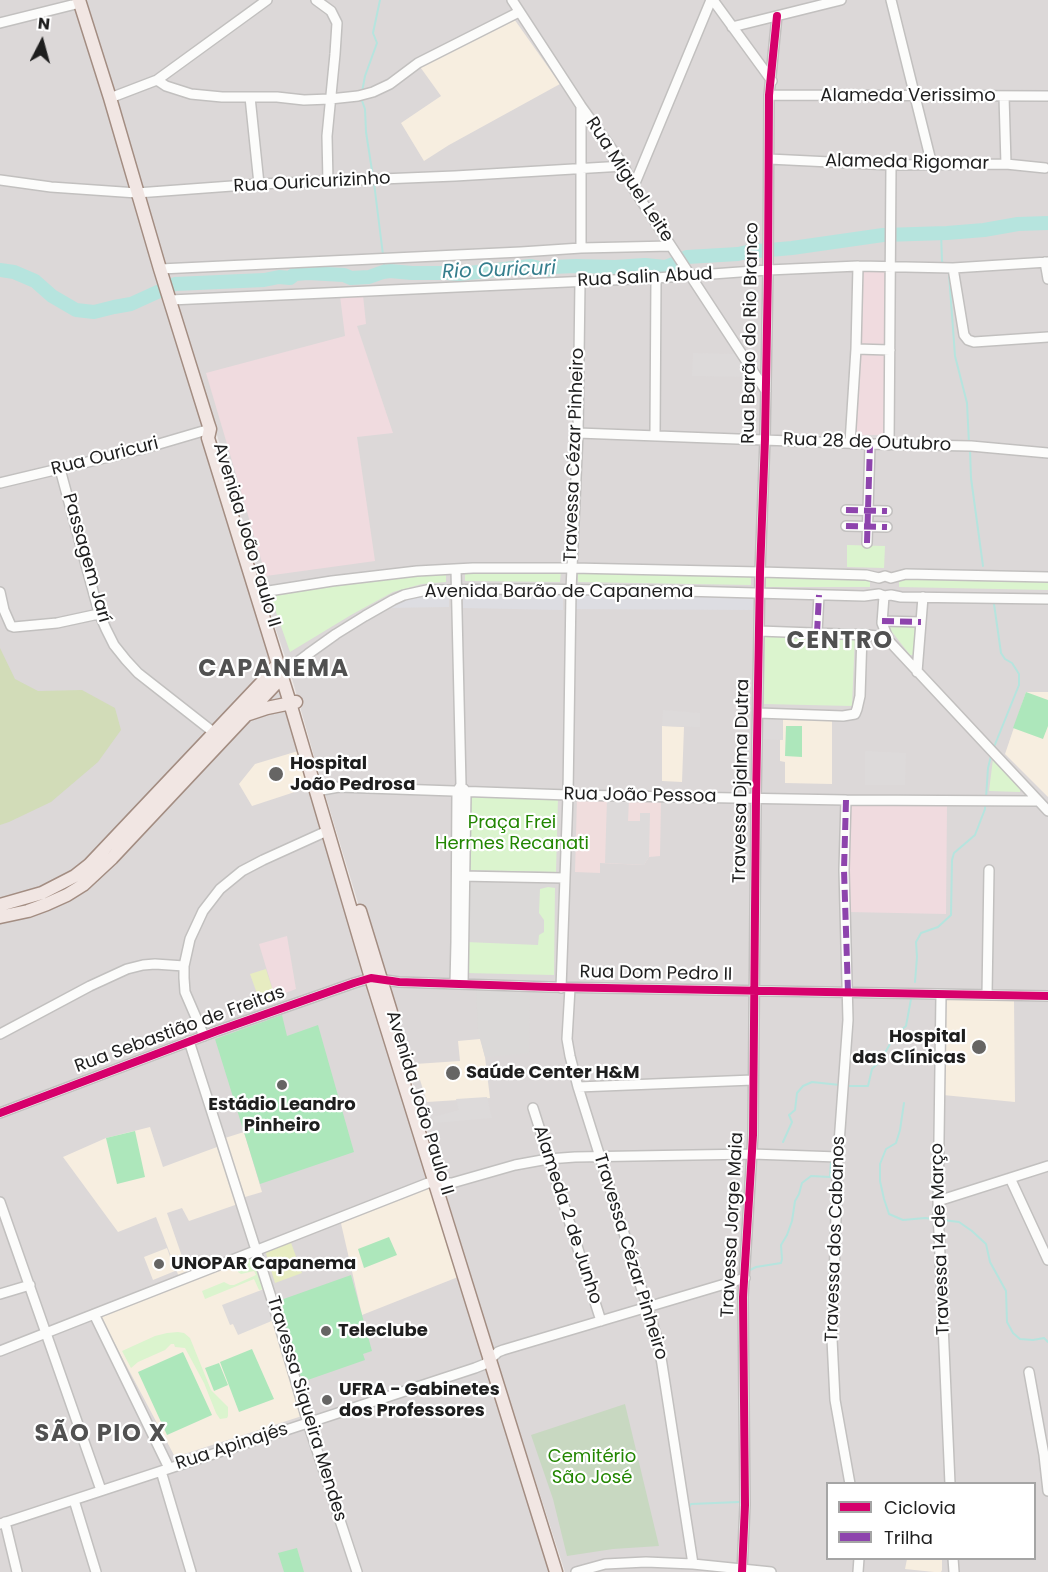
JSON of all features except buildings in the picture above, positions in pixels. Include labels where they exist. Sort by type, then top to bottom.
[{"type":"main road","name":"Avenida João Paulo II","points":[[80,2],[210,429],[208,438],[294,702],[376,979],[539,1506],[564,1572]]},
{"type":"main road","name":"Avenida Barão de Capanema","points":[[0,917],[28,911],[67,895],[88,865],[129,832],[218,736],[266,678],[284,672]]},
{"type":"main road","name":"Avenida Barão de Capanema","points":[[218,736],[248,714],[284,672]]},
{"type":"main road","points":[[248,714],[294,702]]},
{"type":"main road","name":"Avenida João Paulo II","points":[[320,790],[327,831],[376,979]]},
{"type":"main road","name":"Avenida Barão de Capanema","points":[[0,905],[79,880]]},
{"type":"main road","name":"Avenida João Paulo II","points":[[539,1506],[555,1572]]},
{"type":"street","points":[[110,98],[157,80],[267,0]]},
{"type":"street","points":[[316,0],[331,12],[337,23],[327,136],[328,182]]},
{"type":"street","name":"Rua Miguel Leite","points":[[512,0],[581,106],[624,166],[633,188],[766,391]]},
{"type":"street","points":[[712,0],[771,81]]},
{"type":"street","points":[[633,188],[712,0]]},
{"type":"street","points":[[732,27],[841,0]]},
{"type":"street","points":[[891,0],[932,165]]},
{"type":"street","points":[[0,23],[80,2]]},
{"type":"street","points":[[157,80],[166,86],[191,94],[222,97],[304,100],[330,99],[373,92],[390,84],[418,63],[519,12]]},
{"type":"street","name":"Rua Barão do Rio Branco","points":[[760,572],[766,391],[769,95],[777,16]]},
{"type":"street","name":"Alameda Verissimo","points":[[769,95],[1048,96]]},
{"type":"street","points":[[1004,96],[1006,164]]},
{"type":"street","points":[[250,97],[259,184]]},
{"type":"street","points":[[581,106],[581,248]]},
{"type":"street","name":"Alameda Rigomar","points":[[769,159],[891,165],[1006,164],[1045,168]]},
{"type":"street","points":[[889,445],[891,165]]},
{"type":"street","name":"Rua Ouricurizinho","points":[[0,180],[51,187],[137,193],[259,184],[624,166]]},
{"type":"street","points":[[162,275],[581,248],[671,246]]},
{"type":"street","points":[[1046,262],[1048,279]]},
{"type":"street","name":"Rua Salin Abud","points":[[170,299],[580,282],[656,278],[689,273],[858,266],[952,268],[1046,262]]},
{"type":"street","points":[[850,443],[858,266]]},
{"type":"street","points":[[952,268],[964,335],[968,340],[974,342],[1048,337]]},
{"type":"street","points":[[655,435],[656,278]]},
{"type":"street","name":"Travessa Cézar Pinheiro","points":[[580,282],[578,433],[571,591],[568,795],[564,878],[568,1044],[578,1087],[648,1307],[662,1364],[693,1564]]},
{"type":"street","points":[[856,349],[890,350]]},
{"type":"street","name":"Rua Ouricuri","points":[[0,483],[142,449],[210,429]]},
{"type":"street","name":"Rua 28 de Outubro","points":[[578,433],[971,446],[1048,453]]},
{"type":"street","points":[[867,543],[870,444]]},
{"type":"street","name":"Passagem Jarí","points":[[60,469],[100,615],[114,645],[126,660],[152,684],[218,736]]},
{"type":"street","points":[[846,510],[887,511]]},
{"type":"street","points":[[846,526],[887,527]]},
{"type":"street","name":"Avenida Barão de Capanema","points":[[259,592],[417,571],[456,569],[572,568],[866,575],[879,578]]},
{"type":"street","points":[[456,569],[461,789],[459,984]]},
{"type":"street","name":"Travessa Djalma Dutra","points":[[754,991],[760,572]]},
{"type":"street","points":[[891,578],[906,574],[1048,577]]},
{"type":"street","points":[[885,576],[891,578],[896,586],[895,590],[885,595],[876,588],[879,578],[885,576]]},
{"type":"street","name":"Avenida Barão de Capanema","points":[[284,672],[336,634],[393,600],[417,592],[456,590],[760,593],[1048,599]]},
{"type":"street","points":[[0,592],[4,610],[11,626],[14,627],[57,623],[100,615]]},
{"type":"street","points":[[817,633],[819,595]]},
{"type":"street","points":[[885,595],[882,622],[889,641],[1048,811]]},
{"type":"street","points":[[918,672],[923,597]]},
{"type":"street","points":[[865,634],[882,622],[921,622]]},
{"type":"street","points":[[759,632],[865,634],[889,641]]},
{"type":"street","points":[[758,712],[843,716],[855,714],[860,696],[865,634]]},
{"type":"street","name":"Rua João Pessoa","points":[[320,790],[339,787],[756,799],[1037,801]]},
{"type":"street","name":"Travessa dos Cabanos","points":[[846,800],[844,870],[848,993],[847,1055],[838,1157],[832,1358],[838,1420],[850,1482]]},
{"type":"street","points":[[204,1036],[185,992],[184,966],[190,939],[203,911],[220,889],[253,865],[327,831]]},
{"type":"street","points":[[987,995],[989,870]]},
{"type":"street","points":[[461,876],[564,878]]},
{"type":"street","points":[[0,1034],[127,969],[156,964],[184,966]]},
{"type":"street","name":"Rua Dom Pedro II","points":[[376,979],[393,982],[566,988],[1048,996]]},
{"type":"street","name":"Rua Sebastião de Freitas","points":[[0,1113],[189,1041],[343,987],[376,979]]},
{"type":"street","name":"Travessa Jorge Maia","points":[[742,1570],[745,1505],[743,1319],[752,1154],[754,991]]},
{"type":"street","name":"Travessa 14 de Março","points":[[940,995],[938,1202],[950,1482]]},
{"type":"street","name":"Travessa Siqueira Mendes","points":[[189,1041],[357,1572]]},
{"type":"street","points":[[578,1087],[753,1080]]},
{"type":"street","name":"Alameda 2 de Junho","points":[[533,1108],[601,1321]]},
{"type":"street","points":[[0,1351],[424,1184],[452,1183],[496,1170],[548,1159],[752,1154],[838,1157]]},
{"type":"street","points":[[938,1202],[1048,1166]]},
{"type":"street","points":[[1010,1179],[1048,1260]]},
{"type":"street","points":[[0,1202],[101,1490]]},
{"type":"street","name":"Rua Apinajés","points":[[2,1523],[475,1368],[508,1348],[745,1278]]},
{"type":"street","points":[[0,1294],[30,1286]]},
{"type":"street","points":[[94,1314],[165,1469],[191,1572]]},
{"type":"street","points":[[1029,1372],[1048,1491]]},
{"type":"street","points":[[74,1500],[96,1572]]},
{"type":"street","points":[[2,1523],[17,1572]]},
{"type":"street","points":[[576,1572],[605,1564],[627,1562],[693,1564],[771,1572]]},
{"type":"shaded area","points":[[0,0],[1048,0],[1048,1572],[565,1572],[493,1349],[289,668],[258,577],[215,428],[203,404],[555,1572],[0,1572]]},
{"type":"shaded area","points":[[512,16],[560,84],[424,161],[401,123],[441,96],[418,64]]},
{"type":"shaded area","points":[[863,267],[885,268],[884,435],[853,435]]},
{"type":"shaded area","points":[[363,295],[366,324],[357,326],[393,433],[357,437],[375,561],[266,576],[206,373],[345,336],[340,296]]},
{"type":"shaded area","points":[[693,353],[735,354],[750,377],[692,376]]},
{"type":"shaded area","points":[[463,590],[563,592],[563,610],[463,608]]},
{"type":"shaded area","points":[[449,592],[449,607],[383,608],[411,595]]},
{"type":"shaded area","points":[[572,592],[754,594],[754,610],[572,609]]},
{"type":"shaded area","points":[[1026,692],[1048,692],[1048,797],[1005,754]]},
{"type":"shaded area","points":[[663,710],[700,713],[700,727],[662,726]]},
{"type":"shaded area","points":[[782,716],[783,740],[761,739],[762,717]]},
{"type":"shaded area","points":[[783,719],[832,719],[832,784],[785,783],[785,762],[780,761]]},
{"type":"shaded area","points":[[662,726],[684,727],[682,782],[662,781]]},
{"type":"shaded area","name":"Hospital João Pedrosa","points":[[298,751],[310,787],[252,806],[239,784],[255,764]]},
{"type":"shaded area","points":[[865,751],[906,753],[905,785],[865,785]]},
{"type":"shaded area","points":[[577,798],[661,801],[660,856],[649,857],[644,865],[600,863],[600,873],[575,872]]},
{"type":"shaded area","points":[[607,799],[629,800],[628,821],[640,821],[640,813],[650,813],[649,857],[644,865],[605,863]]},
{"type":"shaded area","points":[[848,803],[947,805],[946,914],[848,912]]},
{"type":"shaded area","points":[[468,878],[555,880],[554,946],[466,942]]},
{"type":"shaded area","points":[[287,936],[296,989],[275,997],[259,944]]},
{"type":"shaded area","points":[[476,989],[530,990],[529,1053],[485,1057],[478,1029]]},
{"type":"shaded area","name":"Hospital das Clínicas","points":[[944,999],[1014,1000],[1015,1102],[943,1095]]},
{"type":"shaded area","name":"Saúde Center H&M","points":[[480,1039],[485,1057],[490,1098],[427,1102],[415,1064],[460,1061],[458,1041]]},
{"type":"shaded area","points":[[487,1097],[492,1118],[435,1123],[433,1117],[459,1110],[456,1099]]},
{"type":"shaded area","points":[[150,1127],[163,1167],[217,1147],[238,1204],[189,1221],[182,1208],[167,1213],[188,1274],[179,1277],[156,1217],[118,1232],[63,1157],[106,1138]]},
{"type":"shaded area","points":[[244,1132],[262,1192],[245,1197],[225,1138]]},
{"type":"shaded area","points":[[431,1182],[458,1277],[362,1315],[340,1219]]},
{"type":"shaded area","name":"UNOPAR Capanema","points":[[167,1248],[175,1271],[153,1280],[144,1257]]},
{"type":"shaded area","points":[[253,1253],[302,1416],[175,1457],[99,1314]]},
{"type":"shaded area","points":[[264,1289],[274,1320],[238,1335],[233,1324],[230,1325],[222,1305]]},
{"type":"shaded area","points":[[907,1560],[942,1560],[941,1572],[905,1569]]},
{"type":"green space","points":[[847,545],[885,546],[884,568],[847,567]]},
{"type":"green space","points":[[465,570],[561,570],[560,582],[465,581]]},
{"type":"green space","points":[[446,572],[446,582],[422,584],[393,592],[290,652],[268,589]]},
{"type":"green space","points":[[578,572],[751,574],[751,585],[578,582]]},
{"type":"green space","points":[[766,575],[870,576],[870,587],[765,587]]},
{"type":"green space","points":[[899,577],[1048,578],[1048,590],[899,587]]},
{"type":"green space","points":[[889,617],[918,618],[915,655],[910,655],[889,628]]},
{"type":"green space","points":[[765,635],[855,635],[852,706],[764,704]]},
{"type":"green space","points":[[0,648],[15,679],[38,691],[82,690],[115,708],[121,730],[98,762],[51,802],[0,825]]},
{"type":"green space","points":[[1026,692],[1048,700],[1048,726],[1043,739],[1013,728]]},
{"type":"green space","points":[[786,726],[802,726],[802,757],[785,756]]},
{"type":"green space","points":[[993,759],[1021,787],[1020,792],[989,791]]},
{"type":"green space","name":"Praça Frei Hermes Recanati","points":[[467,795],[558,798],[556,872],[467,870]]},
{"type":"green space","points":[[555,888],[554,975],[465,973],[466,942],[538,945],[539,935],[544,932],[544,920],[539,913],[540,889]]},
{"type":"green space","points":[[266,969],[275,997],[260,1002],[250,974]]},
{"type":"green space","name":"Estádio Leandro Pinheiro","points":[[282,1015],[287,1036],[318,1025],[354,1152],[260,1184],[215,1039]]},
{"type":"green space","points":[[135,1131],[145,1177],[117,1184],[106,1138]]},
{"type":"green space","points":[[389,1237],[397,1255],[364,1268],[358,1249]]},
{"type":"green space","points":[[290,1240],[302,1273],[275,1283],[265,1250]]},
{"type":"green space","points":[[251,1256],[264,1289],[259,1290],[254,1279],[205,1299],[202,1291],[224,1282],[234,1285],[256,1275],[254,1271],[241,1274],[238,1272],[236,1262]]},
{"type":"green space","name":"Teleclube","points":[[351,1275],[372,1351],[363,1354],[365,1360],[302,1382],[278,1301]]},
{"type":"green space","points":[[178,1332],[190,1338],[211,1390],[228,1407],[227,1418],[220,1419],[216,1413],[204,1383],[185,1348],[171,1344],[165,1350],[138,1362],[131,1368],[122,1351],[155,1336]]},
{"type":"green space","points":[[252,1349],[274,1399],[239,1412],[220,1362]]},
{"type":"green space","points":[[183,1352],[212,1415],[167,1435],[138,1372]]},
{"type":"green space","points":[[219,1363],[228,1385],[214,1391],[205,1368]]},
{"type":"green space","name":"Cemitério São José","points":[[625,1404],[659,1546],[613,1549],[567,1556],[553,1499],[531,1435]]},
{"type":"green space","points":[[297,1548],[304,1572],[284,1572],[278,1553]]},
{"type":"waterway","points":[[362,92],[365,76],[377,43],[373,33],[380,0]]},
{"type":"waterway","points":[[361,98],[365,109],[373,177]]},
{"type":"waterway","points":[[374,183],[383,255]]},
{"type":"waterway","name":"Rio Ouricuri","points":[[0,270],[14,272],[35,281],[52,296],[76,310],[94,312],[131,304],[175,284],[290,278],[295,274],[308,273],[344,275],[351,278],[369,277],[390,271],[460,274],[531,266],[547,270],[552,267],[576,266],[665,267],[687,257],[792,248],[883,235],[947,233],[1018,224],[1048,223]]},
{"type":"waterway","points":[[941,233],[943,264]]},
{"type":"waterway","points":[[383,272],[384,260]]},
{"type":"waterway","points":[[948,272],[955,356],[967,403],[969,444]]},
{"type":"waterway","points":[[970,450],[971,478],[983,566]]},
{"type":"waterway","points":[[994,604],[1001,653],[1012,663],[1019,674],[1019,685],[994,747]]},
{"type":"waterway","points":[[986,798],[991,756]]},
{"type":"waterway","points":[[915,982],[916,942],[921,933],[938,927],[951,915],[954,853],[975,835],[985,803]]},
{"type":"waterway","points":[[846,1086],[868,1086],[872,1069],[881,1060],[895,1035],[906,1026],[911,999]]},
{"type":"waterway","points":[[783,1142],[792,1122],[789,1115],[795,1110],[797,1093],[803,1086],[812,1082],[840,1085]]},
{"type":"waterway","points":[[904,1103],[896,1143],[886,1149],[880,1164],[880,1181],[884,1199],[889,1214],[903,1220],[933,1219]]},
{"type":"waterway","points":[[750,1270],[781,1263],[781,1245],[792,1221],[795,1201],[802,1183],[811,1176],[830,1177],[831,1161]]},
{"type":"waterway","points":[[943,1220],[959,1222],[986,1244],[990,1262],[1006,1291],[1007,1322],[1013,1333],[1020,1339],[1044,1338],[1048,1342]]},
{"type":"waterway","points":[[688,1509],[691,1504],[739,1502]]},
{"type":"marked path","points":[[867,543],[870,444]]},
{"type":"marked path","points":[[846,510],[887,511]]},
{"type":"marked path","points":[[846,526],[887,527]]},
{"type":"marked path","points":[[817,633],[819,595]]},
{"type":"marked path","points":[[882,621],[921,622]]},
{"type":"marked path","points":[[846,800],[844,870],[848,993]]},
{"type":"cycle path","points":[[742,1572],[745,1505],[743,1297],[753,1135],[756,799],[765,439],[769,95],[777,16]]},
{"type":"cycle path","points":[[0,1113],[217,1031],[371,978],[399,982],[549,987],[1048,996]]},
{"type":"place","name":"Hospital João Pedrosa","points":[[276,774]]},
{"type":"place","name":"Hospital das Clínicas","points":[[979,1047]]},
{"type":"place","name":"Saúde Center H&M","points":[[453,1073]]},
{"type":"place","name":"Estádio Leandro Pinheiro","points":[[282,1085]]},
{"type":"place","name":"UNOPAR Capanema","points":[[159,1264]]},
{"type":"place","name":"Teleclube","points":[[326,1331]]},
{"type":"place","name":"UFRA - Gabinetes dos Professores","points":[[327,1400]]},
{"type":"district","name":"CENTRO","points":[[840,642]]},
{"type":"district","name":"CAPANEMA","points":[[274,670]]},
{"type":"district","name":"SÃO PIO X","points":[[101,1435]]}]
